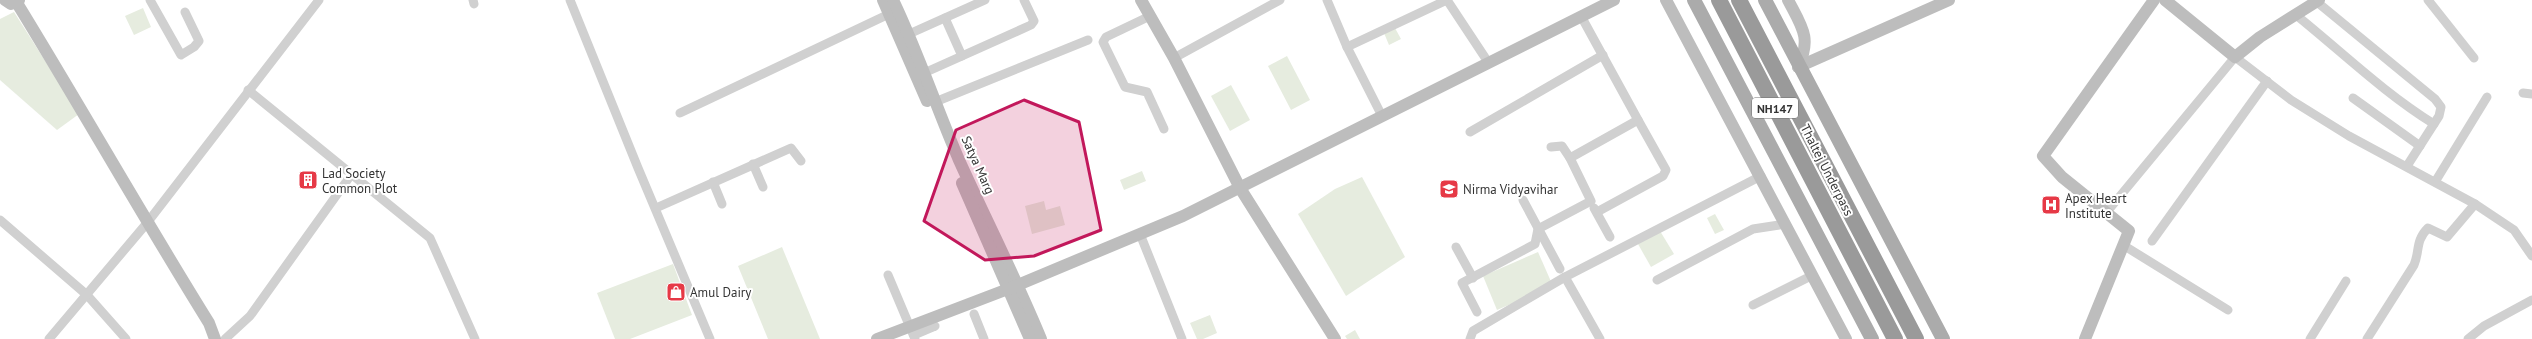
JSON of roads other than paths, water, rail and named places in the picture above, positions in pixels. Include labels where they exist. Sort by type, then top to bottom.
[{"type":"highway","name":"Thaltej Underpass","points":[[1719,0],[1895,339]]},
{"type":"highway","name":"Thaltej Underpass","points":[[1739,0],[1916,339]]},
{"type":"main road","points":[[1694,0],[1872,339]]},
{"type":"main road","points":[[1765,0],[1798,67],[1943,339]]},
{"type":"street","points":[[150,0],[181,54],[194,47],[199,41],[185,12]]},
{"type":"street","points":[[49,339],[147,223],[248,90],[319,0]]},
{"type":"street","points":[[570,0],[710,339]]},
{"type":"street","name":"Satya Marg","points":[[883,0],[1013,286],[1041,339]]},
{"type":"street","name":"Satya Marg","points":[[893,0],[909,34],[935,102],[1013,286],[1030,339]]},
{"type":"street","points":[[909,34],[986,0]]},
{"type":"street","points":[[924,73],[1031,26],[1034,21],[1024,0]]},
{"type":"street","points":[[1142,0],[1174,58],[1240,188],[1335,339]]},
{"type":"street","points":[[1174,58],[1280,0]]},
{"type":"street","points":[[1327,0],[1347,47],[1382,116]]},
{"type":"street","points":[[1347,47],[1447,0],[1488,62]]},
{"type":"street","points":[[914,334],[1013,286],[1140,234],[1240,188],[1614,0]]},
{"type":"street","points":[[1666,0],[1761,176],[1846,339]]},
{"type":"street","points":[[1788,0],[1806,35],[1806,52],[1798,67]]},
{"type":"street","points":[[1798,67],[1949,0]]},
{"type":"street","points":[[2085,339],[2129,231],[2062,177],[2043,156],[2154,0]]},
{"type":"street","points":[[2164,0],[2291,100],[2349,136],[2475,204],[2514,230],[2532,256]]},
{"type":"street","points":[[2428,0],[2474,58]]},
{"type":"street","points":[[2106,213],[2235,56],[2260,37],[2318,1],[2435,100],[2441,107],[2439,116],[2407,166]]},
{"type":"street","points":[[10,3],[83,111],[147,223],[209,323],[215,339]]},
{"type":"street","points":[[680,113],[889,14]]},
{"type":"street","points":[[2296,15],[2350,58],[2375,83],[2434,124]]},
{"type":"street","points":[[1150,16],[1106,37],[1103,42],[1125,88],[1147,92],[1164,129]]},
{"type":"street","points":[[1581,16],[1666,170],[1664,176],[1597,212]]},
{"type":"street","points":[[945,18],[962,56]]},
{"type":"street","points":[[935,102],[1088,40]]},
{"type":"street","points":[[1470,132],[1603,55]]},
{"type":"street","points":[[2152,241],[2267,82]]},
{"type":"street","points":[[248,90],[430,238],[475,339]]},
{"type":"street","points":[[2435,182],[2487,97]]},
{"type":"street","points":[[2353,98],[2420,146]]},
{"type":"street","points":[[1570,158],[1638,120]]},
{"type":"street","points":[[1551,147],[1562,146],[1570,158],[1610,237]]},
{"type":"street","points":[[656,208],[791,148],[801,161]]},
{"type":"street","points":[[753,164],[763,187]]},
{"type":"street","points":[[225,339],[250,316],[351,175]]},
{"type":"street","points":[[1470,339],[1473,331],[1563,273],[1761,176]]},
{"type":"street","points":[[713,182],[722,204]]},
{"type":"street","points":[[1523,200],[1600,339]]},
{"type":"street","points":[[1538,229],[1591,201]]},
{"type":"street","points":[[2367,339],[2414,265],[2417,258],[2416,247],[2424,232],[2428,228],[2433,229],[2447,237],[2475,204]]},
{"type":"street","points":[[0,220],[87,295],[126,339]]},
{"type":"street","points":[[1657,280],[1753,229],[1786,224]]},
{"type":"street","points":[[1477,312],[1462,283],[1535,244],[1538,229]]},
{"type":"street","points":[[1140,234],[1182,339]]},
{"type":"street","points":[[2123,246],[2228,310]]},
{"type":"street","points":[[1456,247],[1473,278]]},
{"type":"street","points":[[888,275],[914,334]]},
{"type":"street","points":[[1753,305],[1813,275]]},
{"type":"street","points":[[2310,339],[2346,281]]},
{"type":"street","points":[[2468,339],[2484,326],[2532,300]]},
{"type":"street","points":[[974,314],[984,339]]},
{"type":"street","points":[[877,339],[914,334],[935,326]]},
{"type":"place","name":"Lad Society Common Plot","points":[[308,180]]},
{"type":"place","name":"Nirma Vidyavihar","points":[[1449,189]]},
{"type":"place","name":"Apex Heart Institute","points":[[2051,205]]},
{"type":"place","name":"Amul Dairy","points":[[676,292]]}]
